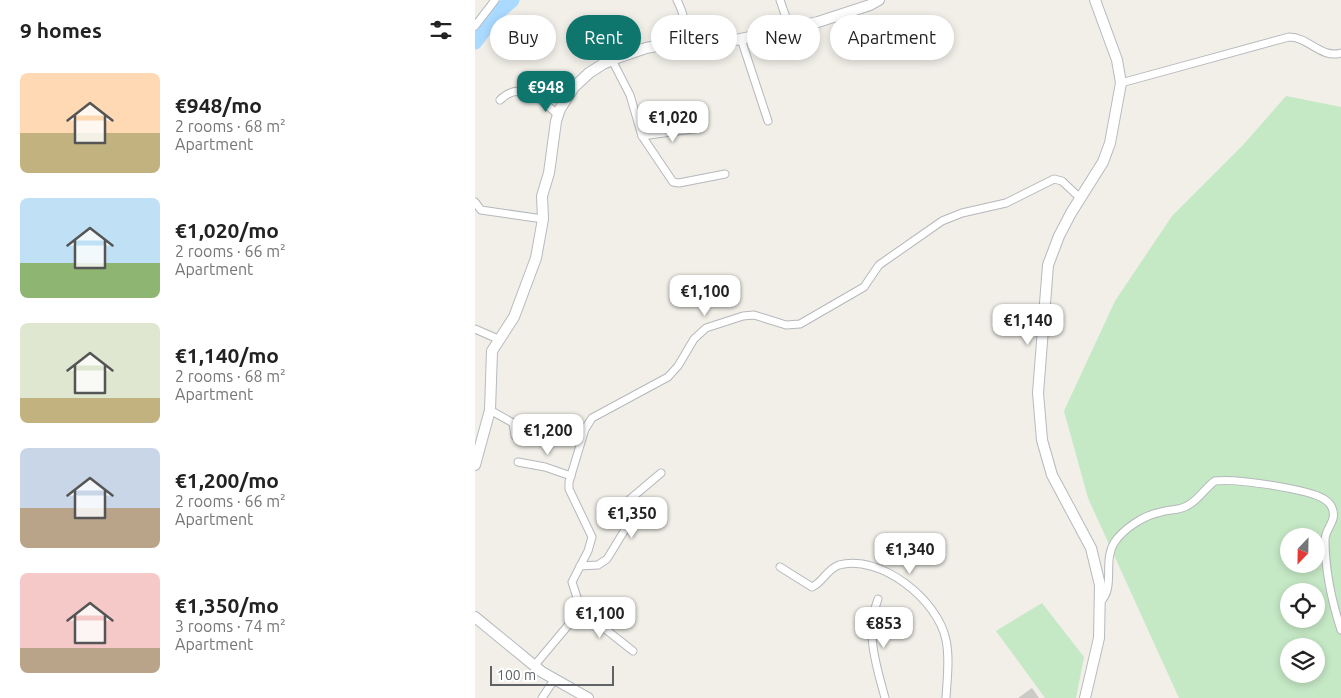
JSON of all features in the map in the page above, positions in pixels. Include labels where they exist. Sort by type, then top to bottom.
[{"type":"street","points":[[475,26],[495,0]]},
{"type":"street","points":[[677,0],[681,15]]},
{"type":"street","points":[[780,0],[785,15]]},
{"type":"street","points":[[820,20],[870,5],[879,0]]},
{"type":"street","points":[[1085,698],[1099,638],[1100,585],[1091,548],[1052,475],[1042,440],[1038,393],[1048,265],[1059,236],[1103,162],[1110,143],[1121,83],[1117,60],[1095,0]]},
{"type":"street","points":[[1121,83],[1289,37],[1301,39],[1327,54],[1341,52]]},
{"type":"street","points":[[737,40],[747,38]]},
{"type":"street","points":[[741,39],[768,121]]},
{"type":"street","points":[[475,465],[477,446],[489,410],[491,351],[514,317],[536,258],[543,219],[542,196],[549,173],[558,115],[574,87],[589,73],[612,60],[630,95],[642,136],[675,183],[725,174]]},
{"type":"street","points":[[500,100],[508,94],[525,91],[541,99],[558,115]]},
{"type":"street","points":[[642,136],[700,128]]},
{"type":"street","points":[[633,651],[581,610],[571,586],[591,544],[591,537],[569,488],[585,429],[592,418],[667,376],[678,366],[694,339],[706,328],[743,316],[754,315],[786,325],[800,324],[864,287],[879,265],[942,221],[962,213],[1006,203],[1054,179],[1062,181],[1080,198]]},
{"type":"street","points":[[475,202],[483,210],[543,219]]},
{"type":"street","points":[[475,329],[498,339]]},
{"type":"street","points":[[489,410],[513,423],[515,436]]},
{"type":"street","points":[[518,462],[545,466],[571,476]]},
{"type":"street","points":[[580,566],[598,566],[607,559],[626,528],[629,500],[661,474]]},
{"type":"street","points":[[1101,601],[1107,592],[1109,556],[1118,538],[1135,523],[1159,512],[1179,510],[1190,504],[1215,481],[1233,480],[1316,496],[1331,504],[1334,513],[1333,520],[1325,538],[1333,602],[1341,630]]},
{"type":"street","points":[[780,567],[812,587],[835,567],[848,564],[865,565],[894,577],[919,594],[931,607],[941,624],[946,639],[946,698]]},
{"type":"street","points":[[878,600],[871,621],[871,634],[885,698]]},
{"type":"street","points":[[534,666],[581,610]]},
{"type":"street","points":[[475,617],[534,666],[554,680],[588,698]]},
{"type":"street","points":[[542,698],[554,680]]},
{"type":"green space","points":[[1286,96],[1341,107],[1341,698],[1179,698],[1088,498],[1064,411],[1115,301],[1172,216],[1243,145]]},
{"type":"green space","points":[[1042,603],[1084,657],[1076,698],[1045,698],[996,631]]},
{"type":"building","points":[[1032,688],[1039,698],[1018,698]]},
{"type":"waterway","points":[[475,42],[496,14],[512,0]]}]
